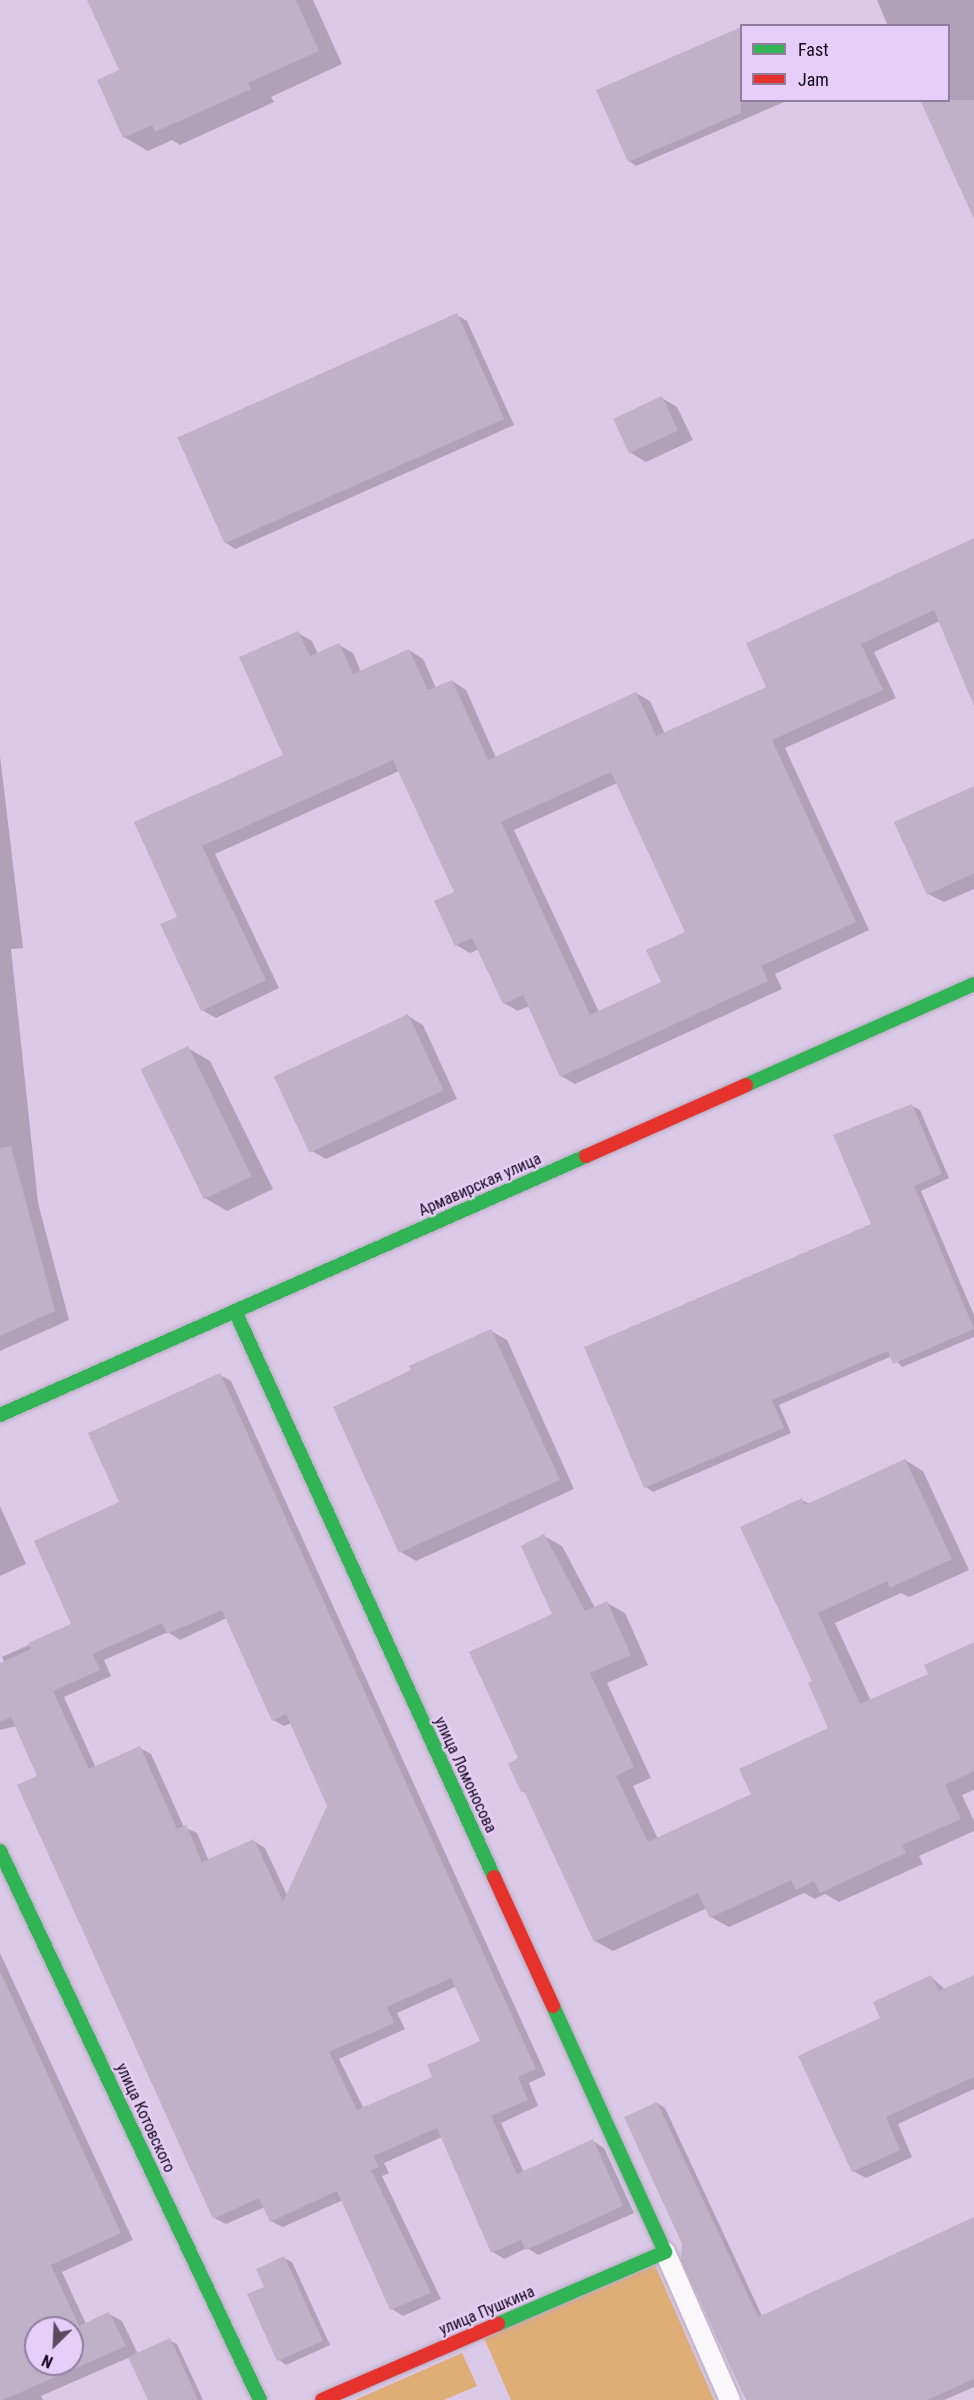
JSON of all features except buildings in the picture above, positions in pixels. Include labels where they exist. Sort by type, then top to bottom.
[{"type":"street","name":"Армавирская улица","points":[[0,1415],[972,986]]},
{"type":"street","name":"улица Ломоносова","points":[[235,1311],[665,2252]]},
{"type":"street","name":"улица Котовского","points":[[0,1851],[260,2400]]},
{"type":"street","name":"улица Пушкина","points":[[322,2400],[665,2252]]},
{"type":"lane","points":[[665,2252],[730,2400]]},
{"type":"shaded area","points":[[655,2265],[714,2400],[511,2400],[484,2338]]},
{"type":"shaded area","points":[[462,2353],[477,2386],[444,2400],[355,2400]]},
{"type":"traffic: fast","points":[[746,1085],[974,984]]},
{"type":"traffic: fast","points":[[0,1415],[586,1156]]},
{"type":"traffic: fast","points":[[235,1311],[494,1877]]},
{"type":"traffic: fast","points":[[0,1851],[260,2400]]},
{"type":"traffic: fast","points":[[498,2324],[665,2252],[553,2006]]},
{"type":"traffic: jam","points":[[586,1156],[746,1085]]},
{"type":"traffic: jam","points":[[494,1877],[553,2006]]},
{"type":"traffic: jam","points":[[322,2400],[498,2324]]}]
